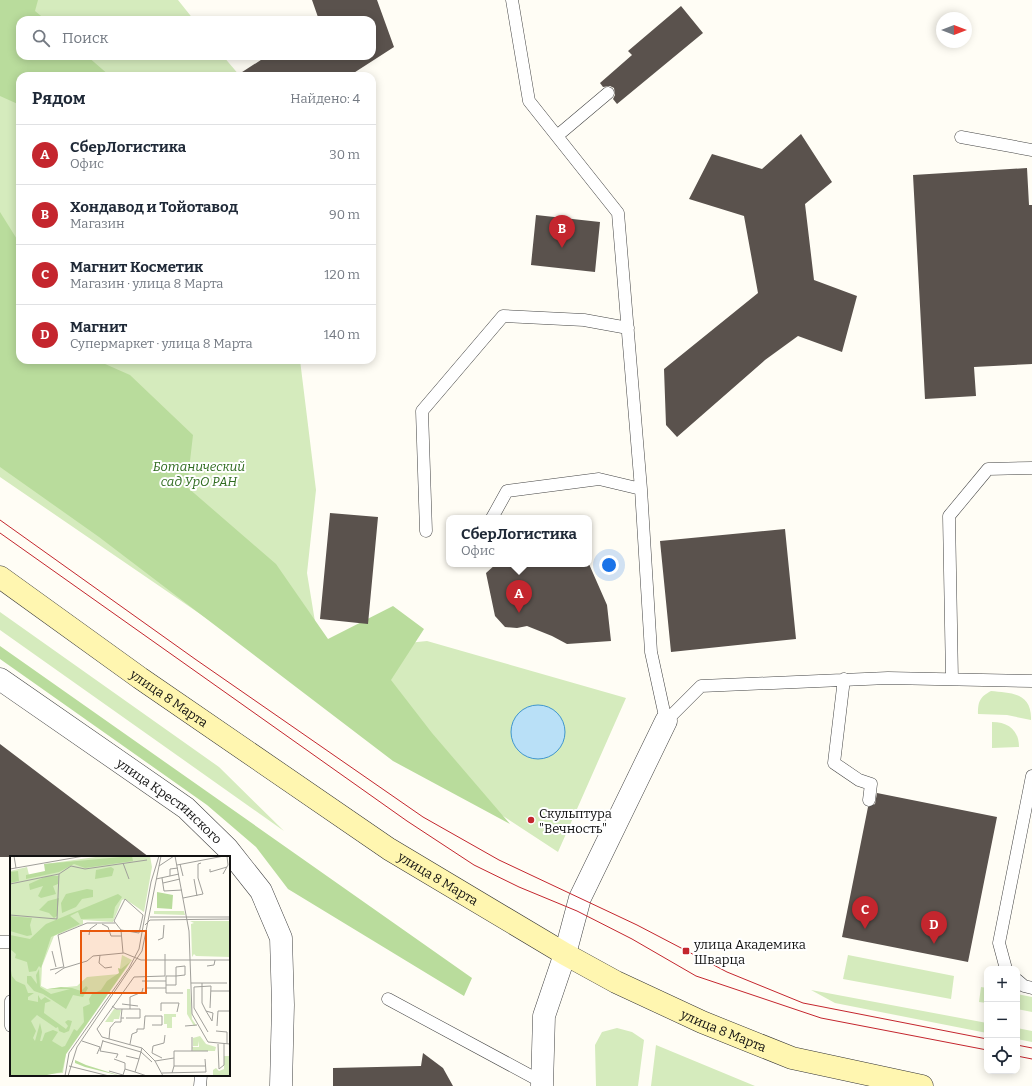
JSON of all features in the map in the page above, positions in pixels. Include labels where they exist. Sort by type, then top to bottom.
[{"type":"main road","name":"улица 8 Марта","points":[[0,577],[140,678],[389,848],[565,954],[616,982],[702,1022],[792,1058],[922,1086]]},
{"type":"street","name":"улица Крестинского","points":[[0,679],[186,808],[227,848],[261,891],[281,938],[283,1005],[281,1086]]},
{"type":"street","points":[[542,1084],[544,1016],[565,954],[580,898],[666,721]]},
{"type":"lane","points":[[512,0],[529,101],[618,213],[641,489],[651,652],[666,721]]},
{"type":"lane","points":[[557,136],[608,93]]},
{"type":"lane","points":[[961,138],[1032,150]]},
{"type":"lane","points":[[426,531],[422,411],[503,316],[584,320],[628,328]]},
{"type":"lane","points":[[952,680],[949,516],[988,469],[1032,468]]},
{"type":"lane","points":[[494,515],[507,491],[599,479],[641,489]]},
{"type":"lane","points":[[666,721],[701,686],[844,679],[1032,681]]},
{"type":"lane","points":[[844,679],[834,763],[860,780],[870,784],[869,800]]},
{"type":"lane","points":[[1005,966],[999,943],[1032,776]]},
{"type":"lane","points":[[1020,983],[1024,986],[1032,988]]},
{"type":"lane","points":[[388,999],[542,1084]]},
{"type":"green space","name":"Ботанический сад УрО РАН","points":[[0,0],[178,0],[191,16],[16,16],[16,60],[226,60],[237,72],[16,72],[16,364],[300,364],[316,490],[307,573],[320,652],[427,641],[626,698],[558,852],[314,692],[0,477]]},
{"type":"green space","points":[[0,0],[38,0],[35,11],[41,16],[16,16],[16,60],[92,60],[105,72],[16,72],[16,103],[0,96]]},
{"type":"green space","points":[[0,212],[16,238],[16,364],[105,364],[130,375],[193,435],[187,487],[276,564],[328,639],[393,606],[424,629],[391,680],[432,733],[510,824],[393,761],[99,537],[0,467]]},
{"type":"green space","points":[[0,612],[219,767],[284,831],[0,630]]},
{"type":"green space","points":[[0,646],[472,978],[464,996],[288,889],[256,847],[207,805],[0,659]]},
{"type":"green space","points":[[991,691],[1005,692],[1024,699],[1028,704],[1031,720],[1007,715],[978,714],[980,700],[984,695]]},
{"type":"green space","points":[[992,722],[998,722],[1012,728],[1019,741],[1019,747],[992,748]]},
{"type":"green space","points":[[848,955],[954,976],[951,999],[843,979]]},
{"type":"green space","points":[[981,987],[984,988],[984,1003],[979,1002]]},
{"type":"green space","points":[[811,990],[984,1022],[984,1032],[835,1003]]},
{"type":"green space","points":[[1020,995],[1032,997],[1032,1012],[1020,1010]]},
{"type":"green space","points":[[617,1028],[632,1032],[644,1040],[638,1086],[596,1086],[595,1045],[602,1032]]},
{"type":"green space","points":[[1020,1029],[1032,1031],[1032,1042],[1020,1040]]},
{"type":"green space","points":[[656,1045],[755,1086],[651,1086]]},
{"type":"water","points":[[533,705],[543,705],[557,713],[563,722],[565,732],[563,742],[557,751],[543,759],[533,759],[523,754],[516,747],[511,737],[511,727],[516,717],[523,710]]},
{"type":"building","points":[[312,0],[377,0],[394,47],[376,59],[376,16],[318,16]]},
{"type":"building","points":[[681,6],[703,33],[617,104],[613,99],[615,95],[614,88],[610,86],[603,87],[600,83],[632,55],[628,51]]},
{"type":"building","points":[[261,60],[374,60],[355,72],[242,72]]},
{"type":"building","points":[[801,134],[832,182],[805,204],[814,280],[857,296],[842,352],[798,336],[765,360],[677,437],[666,425],[664,369],[758,293],[744,216],[689,199],[712,154],[762,169]]},
{"type":"building","points":[[1027,168],[1029,205],[1032,205],[1032,364],[974,367],[976,396],[925,399],[913,175]]},
{"type":"building","points":[[536,215],[600,222],[595,272],[531,265]]},
{"type":"building","points":[[330,513],[378,517],[368,624],[320,619]]},
{"type":"building","points":[[785,529],[796,639],[671,652],[660,541]]},
{"type":"building","points":[[493,567],[590,567],[607,605],[611,641],[567,644],[527,626],[517,628],[505,627],[495,616],[486,573]]},
{"type":"building","points":[[0,744],[148,856],[10,856],[0,857]]},
{"type":"building","points":[[877,793],[997,817],[968,962],[842,937],[868,807],[875,804]]},
{"type":"building","points":[[423,1053],[443,1068],[453,1086],[333,1086],[333,1068],[421,1066]]},
{"type":"tram line","points":[[0,520],[195,659],[423,817],[499,860],[637,925],[727,972],[803,1003],[984,1038]]},
{"type":"tram line","points":[[0,533],[407,821],[474,865],[519,887],[577,911],[632,939],[696,976],[821,1018],[984,1049]]},
{"type":"tram line","points":[[1020,1046],[1032,1048]]},
{"type":"tram line","points":[[1020,1057],[1032,1059]]},
{"type":"place","name":"Хондавод и Тойотавод","points":[[562,248]]},
{"type":"place","name":"СберЛогистика","points":[[519,613]]},
{"type":"place","name":"Скульптура \"Вечность\"","points":[[531,820]]},
{"type":"place","name":"Магнит Косметик","points":[[865,929]]},
{"type":"place","name":"Магнит","points":[[934,944]]},
{"type":"place","name":"улица Академика Шварца","points":[[686,951]]}]
